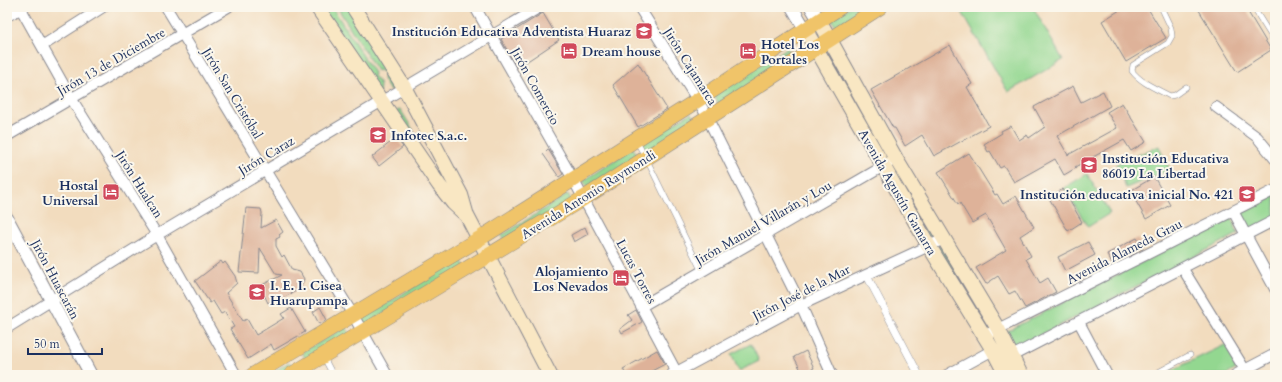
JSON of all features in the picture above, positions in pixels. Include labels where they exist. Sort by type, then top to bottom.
[{"type":"main road","points":[[317,7],[439,185],[453,203],[467,216]]},
{"type":"main road","points":[[353,7],[404,87],[462,196],[467,216],[550,375]]},
{"type":"main road","name":"Avenida Antonio Raymondi","points":[[253,375],[479,239],[698,100],[840,7]]},
{"type":"main road","name":"Avenida Antonio Raymondi","points":[[295,372],[584,198],[880,7]]},
{"type":"main road","name":"Avenida Agustín Gamarra","points":[[819,20],[896,159],[998,329],[1006,375]]},
{"type":"main road","name":"Avenida Agustín Gamarra","points":[[805,29],[929,246],[984,336],[1021,375]]},
{"type":"street","points":[[42,46],[103,7]]},
{"type":"street","name":"Jirón San Cristóbal","points":[[166,7],[363,331],[387,375]]},
{"type":"street","name":"Jirón 13 de Diciembre","points":[[7,136],[228,7]]},
{"type":"street","name":"Jirón Comercio","points":[[475,7],[573,179]]},
{"type":"street","name":"Jirón Caraz","points":[[7,328],[157,235],[540,7]]},
{"type":"street","name":"Jirón Cajamarca","points":[[639,7],[698,100],[708,119],[801,305],[832,375]]},
{"type":"street","name":"Avenida Agustín Gamarra","points":[[792,7],[805,29]]},
{"type":"street","name":"Avenida Agustín Gamarra","points":[[811,7],[819,20]]},
{"type":"street","points":[[7,16],[22,8]]},
{"type":"street","name":"Jirón Hualcan","points":[[22,8],[71,98],[157,235],[236,375]]},
{"type":"street","points":[[1216,107],[1257,137],[1275,159]]},
{"type":"street","name":"Jirón Manuel Villarán y Lou","points":[[642,306],[896,159]]},
{"type":"street","name":"Lucas Torres","points":[[573,179],[642,306],[676,374]]},
{"type":"street","name":"Avenida Alameda Grau","points":[[984,336],[1275,190]]},
{"type":"street","points":[[1233,211],[1275,290]]},
{"type":"street","points":[[947,375],[1002,356],[1079,322],[1275,220]]},
{"type":"street","name":"Jirón Huascarán","points":[[9,225],[52,301],[91,375]]},
{"type":"street","name":"Jirón José de la Mar","points":[[676,374],[801,305],[944,239]]},
{"type":"street","points":[[1183,268],[1245,370]]},
{"type":"street","points":[[866,274],[919,375]]},
{"type":"street","points":[[1079,322],[1107,375]]},
{"type":"street","points":[[291,353],[295,372]]},
{"type":"street","points":[[1235,375],[1275,354]]},
{"type":"lane","points":[[1161,7],[1171,28],[1172,36],[1168,43],[1133,65],[1132,70],[1136,77],[1143,82],[1170,96],[1175,95],[1186,87]]},
{"type":"lane","points":[[1253,7],[1275,42]]},
{"type":"lane","points":[[635,139],[646,158],[702,272]]},
{"type":"lane","points":[[1153,375],[1190,355]]},
{"type":"lane","points":[[322,356],[333,375]]},
{"type":"green space","points":[[319,7],[332,7],[374,73],[373,76],[380,84],[379,96]]},
{"type":"green space","points":[[337,7],[351,7],[401,84],[390,91],[383,79],[383,72],[379,70],[377,71]]},
{"type":"green space","points":[[850,7],[867,7],[836,27],[831,19]]},
{"type":"green space","points":[[959,7],[1033,7],[1063,60],[1008,92]]},
{"type":"green space","points":[[787,48],[795,58],[720,107],[714,95]]},
{"type":"green space","points":[[830,53],[889,156],[883,160],[823,57]]},
{"type":"green space","points":[[400,109],[413,130],[412,133],[418,141],[413,146],[392,115]]},
{"type":"green space","points":[[691,113],[698,123],[647,153],[642,143]]},
{"type":"green space","points":[[1159,146],[1170,170],[1126,188],[1116,164]]},
{"type":"green space","points":[[633,148],[641,160],[590,192],[583,181]]},
{"type":"green space","points":[[1087,174],[1110,213],[1088,227],[1064,188]]},
{"type":"green space","points":[[901,175],[935,233],[928,238],[893,178]]},
{"type":"green space","points":[[1275,192],[1275,217],[1246,231],[1236,214]]},
{"type":"green space","points":[[568,194],[573,203],[506,244],[501,236]]},
{"type":"green space","points":[[1231,217],[1238,234],[1015,348],[1007,331]]},
{"type":"green space","points":[[941,245],[990,326],[984,331],[935,250]]},
{"type":"green space","points":[[460,258],[465,267],[365,325],[362,319]]},
{"type":"green space","points":[[346,327],[350,335],[306,361],[302,352]]},
{"type":"green space","points":[[751,344],[759,361],[739,371],[731,354]]},
{"type":"green space","points":[[1227,344],[1241,366],[1226,375],[1162,375]]},
{"type":"green space","points":[[289,362],[294,371],[286,375],[268,375]]},
{"type":"building","points":[[1125,7],[1147,7],[1166,38],[1126,62],[1102,21]]},
{"type":"building","points":[[1197,7],[1245,7],[1271,50],[1237,72]]},
{"type":"building","points":[[543,13],[559,40],[517,68],[501,39]]},
{"type":"building","points":[[950,45],[972,84],[967,87],[989,126],[934,156],[922,135],[905,146],[871,90]]},
{"type":"building","points":[[638,63],[667,109],[638,127],[613,85]]},
{"type":"building","points":[[1073,86],[1081,102],[1103,91],[1110,106],[1057,136],[1068,155],[1117,128],[1107,112],[1122,103],[1146,142],[1131,151],[1124,140],[1075,167],[1076,168],[1064,175],[1055,159],[1014,182],[1004,166],[1000,168],[984,144],[1002,133],[1001,131],[1011,126],[1019,140],[1027,135],[1029,138],[1045,127],[1034,107]]},
{"type":"building","points":[[396,138],[403,147],[379,166],[372,157]]},
{"type":"building","points":[[548,149],[563,174],[559,177],[543,154]]},
{"type":"building","points":[[969,153],[995,195],[997,194],[1003,204],[1016,196],[1034,227],[1020,236],[1031,256],[1026,259],[1040,283],[1048,278],[1056,292],[1025,308],[1015,291],[1009,294],[998,276],[986,284],[976,268],[1006,250],[986,215],[972,223],[938,172]]},
{"type":"building","points":[[1154,177],[1170,205],[1146,219],[1130,191]]},
{"type":"building","points":[[1063,189],[1082,222],[1068,231],[1049,198]]},
{"type":"building","points":[[246,208],[261,209],[261,228],[276,220],[283,232],[279,235],[280,237],[276,239],[276,246],[282,257],[284,255],[292,270],[300,272],[304,279],[300,289],[279,300],[277,298],[268,303],[260,286],[282,275],[276,274],[260,248],[259,273],[239,272]]},
{"type":"building","points":[[585,227],[588,234],[574,242],[571,235]]},
{"type":"building","points":[[1137,238],[1143,249],[1112,264],[1107,254]]},
{"type":"building","points":[[1088,242],[1095,255],[1065,271],[1058,257]]},
{"type":"building","points":[[221,261],[223,264],[225,262],[235,276],[237,283],[226,293],[243,321],[247,319],[256,335],[284,318],[281,314],[291,308],[305,332],[274,350],[271,344],[248,359],[230,329],[234,327],[225,312],[221,314],[213,301],[210,303],[195,281]]},
{"type":"building","points":[[320,307],[327,320],[319,324],[313,312]]},
{"type":"building","points":[[636,310],[642,322],[622,333],[620,329],[632,320],[628,315]]},
{"type":"building","points":[[657,350],[665,364],[644,375],[626,375],[623,369]]},
{"type":"building","points":[[806,351],[814,368],[803,374],[794,357]]},
{"type":"place","name":"Institución Educativa Adventista Huaraz","points":[[644,31]]},
{"type":"place","name":"Dream house","points":[[569,51]]},
{"type":"place","name":"Hotel Los Portales","points":[[748,51]]},
{"type":"place","name":"Infotec S.a.c.","points":[[378,135]]},
{"type":"place","name":"Institución Educativa 86019 La Libertad","points":[[1089,165]]},
{"type":"place","name":"Hostal Universal","points":[[111,192]]},
{"type":"place","name":"Institución educativa inicial No. 421","points":[[1247,194]]},
{"type":"place","name":"Alojamiento Los Nevados","points":[[621,278]]},
{"type":"place","name":"I. E. I. Cisea Huarupampa","points":[[257,292]]}]
